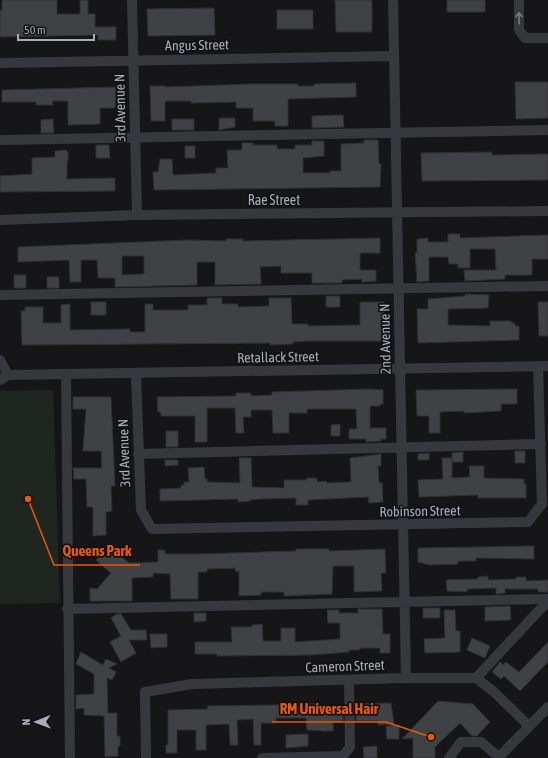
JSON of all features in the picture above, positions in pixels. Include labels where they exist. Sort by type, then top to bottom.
[{"type":"street","name":"3rd Avenue N","points":[[132,0],[137,215]]},
{"type":"street","name":"2nd Avenue N","points":[[393,0],[406,678]]},
{"type":"street","points":[[519,0],[519,30],[526,38],[548,38]]},
{"type":"street","name":"Angus Street","points":[[0,63],[394,56]]},
{"type":"street","points":[[0,140],[395,134],[548,130]]},
{"type":"street","name":"Rae Street","points":[[0,220],[137,215],[396,214],[548,211]]},
{"type":"street","points":[[0,295],[548,286]]},
{"type":"street","points":[[0,360],[4,377]]},
{"type":"street","name":"Retallack Street","points":[[4,377],[66,374],[399,370],[543,366]]},
{"type":"street","name":"Robinson Street","points":[[152,530],[402,526],[528,522],[542,504],[541,444],[543,366]]},
{"type":"street","points":[[66,374],[67,609],[70,758]]},
{"type":"street","name":"3rd Avenue N","points":[[136,374],[141,510],[152,530]]},
{"type":"street","points":[[138,454],[541,444]]},
{"type":"street","points":[[67,609],[548,600]]},
{"type":"street","points":[[529,726],[493,691],[476,678],[548,600]]},
{"type":"street","name":"Cameron Street","points":[[146,758],[145,692],[192,684],[349,681],[406,678],[476,678]]},
{"type":"street","points":[[262,758],[343,756],[350,747],[349,681]]},
{"type":"street","points":[[449,758],[461,742],[481,742],[498,758],[548,707]]},
{"type":"shaded area","points":[[53,390],[60,603],[0,604],[0,391]]},
{"type":"building","points":[[2,0],[57,0],[57,14],[80,14],[80,0],[88,0],[88,14],[95,14],[95,27],[116,27],[116,40],[98,40],[98,35],[0,37],[0,10],[2,10]]},
{"type":"building","points":[[335,0],[372,0],[372,32],[336,32]]},
{"type":"building","points":[[447,0],[485,0],[485,12],[447,12]]},
{"type":"building","points":[[214,8],[215,35],[148,36],[147,9]]},
{"type":"building","points":[[277,10],[313,10],[313,29],[277,29]]},
{"type":"building","points":[[515,82],[548,82],[548,118],[516,119]]},
{"type":"building","points":[[356,83],[356,97],[288,99],[288,126],[275,126],[275,121],[253,121],[253,108],[236,108],[236,102],[191,103],[191,101],[165,101],[165,121],[151,121],[150,86],[165,87],[298,84],[298,86],[314,86],[314,84]]},
{"type":"building","points":[[116,87],[115,108],[100,108],[100,124],[68,125],[68,101],[52,101],[53,105],[36,105],[36,102],[2,102],[2,90]]},
{"type":"building","points":[[343,115],[344,127],[312,128],[312,116]]},
{"type":"building","points":[[219,118],[235,118],[235,127],[219,130]]},
{"type":"building","points":[[53,119],[54,133],[41,133],[41,120]]},
{"type":"building","points":[[172,119],[194,119],[194,130],[172,130]]},
{"type":"building","points":[[364,140],[378,140],[379,164],[381,164],[380,187],[154,190],[153,172],[158,172],[160,159],[172,159],[173,175],[216,173],[216,168],[228,168],[227,150],[242,150],[242,143],[253,143],[253,145],[277,145],[277,149],[295,149],[295,145],[312,145],[312,141],[324,141],[324,156],[303,158],[303,173],[330,173],[330,171],[341,171],[341,144],[364,143]]},
{"type":"building","points":[[96,145],[109,145],[110,158],[96,158]]},
{"type":"building","points":[[185,146],[195,146],[195,158],[185,158]]},
{"type":"building","points":[[66,150],[68,152],[67,179],[115,178],[115,191],[0,192],[0,176],[32,174],[32,158],[55,157],[55,151]]},
{"type":"building","points":[[492,152],[492,155],[548,154],[548,180],[422,181],[421,153]]},
{"type":"building","points":[[448,234],[460,234],[460,238],[548,235],[548,259],[532,259],[532,275],[505,275],[505,279],[465,281],[464,270],[496,270],[495,249],[470,249],[470,268],[458,268],[458,264],[449,264],[448,257],[429,257],[429,281],[417,282],[415,253],[417,252],[417,239],[428,238],[428,242],[448,242]]},
{"type":"building","points":[[380,238],[380,253],[360,253],[360,270],[376,270],[376,281],[362,282],[362,279],[342,280],[342,283],[312,283],[312,273],[281,273],[281,266],[260,267],[261,284],[215,285],[215,262],[197,262],[197,285],[115,287],[115,278],[98,278],[97,260],[81,260],[81,282],[70,282],[69,260],[18,262],[18,247],[187,240],[226,241],[226,239],[243,239],[243,241]],"holes":[[[122,256],[144,256],[144,274],[122,275]]]},
{"type":"building","points":[[14,275],[26,275],[26,288],[14,288]]},
{"type":"building","points":[[47,277],[59,277],[59,288],[47,288]]},
{"type":"building","points":[[465,294],[489,295],[488,308],[448,309],[448,325],[490,326],[490,321],[511,321],[511,323],[515,323],[515,326],[519,326],[519,340],[418,343],[417,309],[428,309],[428,299],[465,296]]},
{"type":"building","points":[[326,296],[340,296],[340,307],[326,307]]},
{"type":"building","points":[[207,298],[222,298],[222,304],[238,304],[238,307],[269,306],[269,298],[291,298],[292,324],[308,324],[308,326],[360,325],[360,302],[384,302],[384,341],[308,341],[293,342],[293,344],[270,345],[270,343],[22,345],[21,311],[25,311],[25,307],[43,307],[43,323],[61,323],[61,305],[70,304],[70,330],[130,329],[130,332],[145,332],[145,304],[153,304],[153,310],[188,310],[188,305],[207,305]]},
{"type":"building","points":[[91,302],[106,302],[106,315],[91,315]]},
{"type":"building","points":[[538,302],[548,302],[548,336],[539,336]]},
{"type":"building","points":[[369,389],[383,390],[383,404],[380,404],[380,406],[370,406],[370,428],[386,428],[386,439],[381,439],[381,441],[366,442],[366,439],[349,439],[349,429],[357,429],[356,409],[307,409],[307,413],[289,413],[289,433],[273,433],[272,410],[251,410],[251,417],[243,417],[244,433],[236,433],[235,408],[207,408],[207,442],[195,442],[195,416],[161,416],[161,412],[158,412],[157,397],[236,396],[236,393],[251,393],[251,396],[272,395],[272,392]]},
{"type":"building","points":[[517,389],[517,404],[501,404],[501,411],[464,413],[464,411],[440,412],[440,433],[429,433],[429,416],[417,416],[416,390]]},
{"type":"building","points":[[73,397],[111,397],[115,486],[111,486],[112,511],[106,512],[106,535],[93,536],[93,507],[87,507],[86,479],[74,479],[73,468],[102,468],[101,451],[83,451],[86,409],[73,409]]},
{"type":"building","points":[[340,424],[340,436],[331,436],[331,425]]},
{"type":"building","points":[[166,431],[178,431],[178,447],[166,447]]},
{"type":"building","points":[[515,451],[525,451],[525,463],[515,463]]},
{"type":"building","points":[[463,452],[463,462],[452,462],[452,453]]},
{"type":"building","points":[[429,453],[429,460],[418,460],[418,454]]},
{"type":"building","points":[[381,454],[381,466],[378,466],[379,483],[382,483],[383,502],[369,503],[368,497],[308,500],[308,505],[296,505],[296,498],[259,499],[238,502],[238,499],[160,501],[160,489],[181,488],[181,485],[184,485],[184,482],[189,482],[188,468],[204,467],[205,479],[207,479],[207,482],[240,483],[239,458],[251,458],[252,487],[284,488],[284,480],[307,480],[306,478],[317,478],[317,482],[326,481],[327,483],[351,482],[350,458]]},
{"type":"building","points":[[442,458],[452,458],[452,478],[470,477],[469,466],[484,466],[484,478],[524,479],[524,484],[526,484],[526,498],[478,498],[478,495],[419,497],[418,480],[443,479]]},
{"type":"building","points":[[165,460],[178,460],[178,465],[165,466]]},
{"type":"building","points":[[109,546],[129,563],[158,562],[158,550],[165,550],[165,554],[199,554],[296,551],[296,549],[329,549],[329,551],[385,549],[386,573],[381,573],[382,591],[354,592],[354,566],[333,566],[332,594],[284,596],[284,592],[261,592],[261,595],[239,596],[239,571],[236,572],[235,568],[207,569],[207,572],[198,572],[198,599],[171,599],[170,574],[153,573],[153,577],[132,578],[132,601],[90,601],[90,588],[97,589],[111,573],[96,560]]},
{"type":"building","points":[[534,546],[534,559],[476,558],[476,561],[458,561],[458,564],[430,565],[418,562],[418,548]]},
{"type":"building","points":[[488,576],[488,580],[516,579],[516,577],[526,577],[526,581],[548,580],[548,592],[538,592],[538,589],[505,589],[505,593],[496,594],[496,588],[467,589],[467,592],[447,591],[446,580],[478,579],[478,577]]},
{"type":"building","points":[[510,606],[511,620],[485,621],[485,607]]},
{"type":"building","points":[[423,608],[440,608],[440,618],[423,618]]},
{"type":"building","points":[[358,609],[382,609],[383,634],[390,634],[390,653],[380,653],[380,648],[360,648],[360,650],[349,650],[349,652],[312,655],[217,656],[217,654],[195,654],[195,642],[232,642],[231,627],[252,627],[252,625],[262,624],[263,641],[281,641],[281,628],[295,628],[295,642],[340,639],[340,623],[328,623],[327,610],[339,610],[339,613],[358,613]]},
{"type":"building","points":[[444,610],[455,610],[456,631],[460,631],[460,652],[425,653],[424,639],[445,638]]},
{"type":"building","points":[[194,613],[206,613],[206,621],[194,622]]},
{"type":"building","points":[[117,614],[121,614],[131,630],[146,630],[147,640],[129,640],[136,653],[121,662],[110,642],[121,636],[111,618]]},
{"type":"building","points":[[150,634],[167,634],[167,647],[151,648]]},
{"type":"building","points":[[472,638],[490,646],[485,658],[467,650]]},
{"type":"building","points":[[548,642],[548,662],[520,691],[504,676],[501,679],[492,672],[500,662],[503,665],[506,662],[519,672]]},
{"type":"building","points":[[81,652],[103,665],[106,659],[117,664],[109,668],[116,672],[112,680],[107,678],[108,713],[117,713],[117,736],[120,736],[118,756],[105,757],[104,716],[84,715],[84,708],[76,709],[76,695],[94,694],[94,674],[76,664]]},
{"type":"building","points":[[438,701],[473,704],[490,722],[477,736],[472,736],[460,723],[435,747],[435,758],[413,758],[413,738],[402,739]]},
{"type":"building","points":[[286,703],[316,704],[316,707],[343,706],[343,721],[333,723],[333,731],[324,731],[307,730],[306,718],[276,718],[276,723],[261,723],[261,745],[254,745],[253,719],[237,720],[238,745],[230,745],[229,724],[206,725],[206,750],[196,750],[196,730],[177,730],[177,753],[166,753],[166,745],[168,745],[168,710],[208,709],[207,706],[277,705]]},
{"type":"building","points":[[391,703],[394,724],[378,725],[378,721],[356,721],[356,704]]},
{"type":"building","points":[[399,725],[399,739],[387,739],[386,726]]},
{"type":"building","points":[[308,734],[308,746],[286,748],[286,735]]},
{"type":"building","points":[[377,746],[377,758],[364,758],[363,747]]},
{"type":"place","name":"Queens Park","points":[[28,499]]},
{"type":"place","name":"RM Universal Hair","points":[[431,737]]}]
